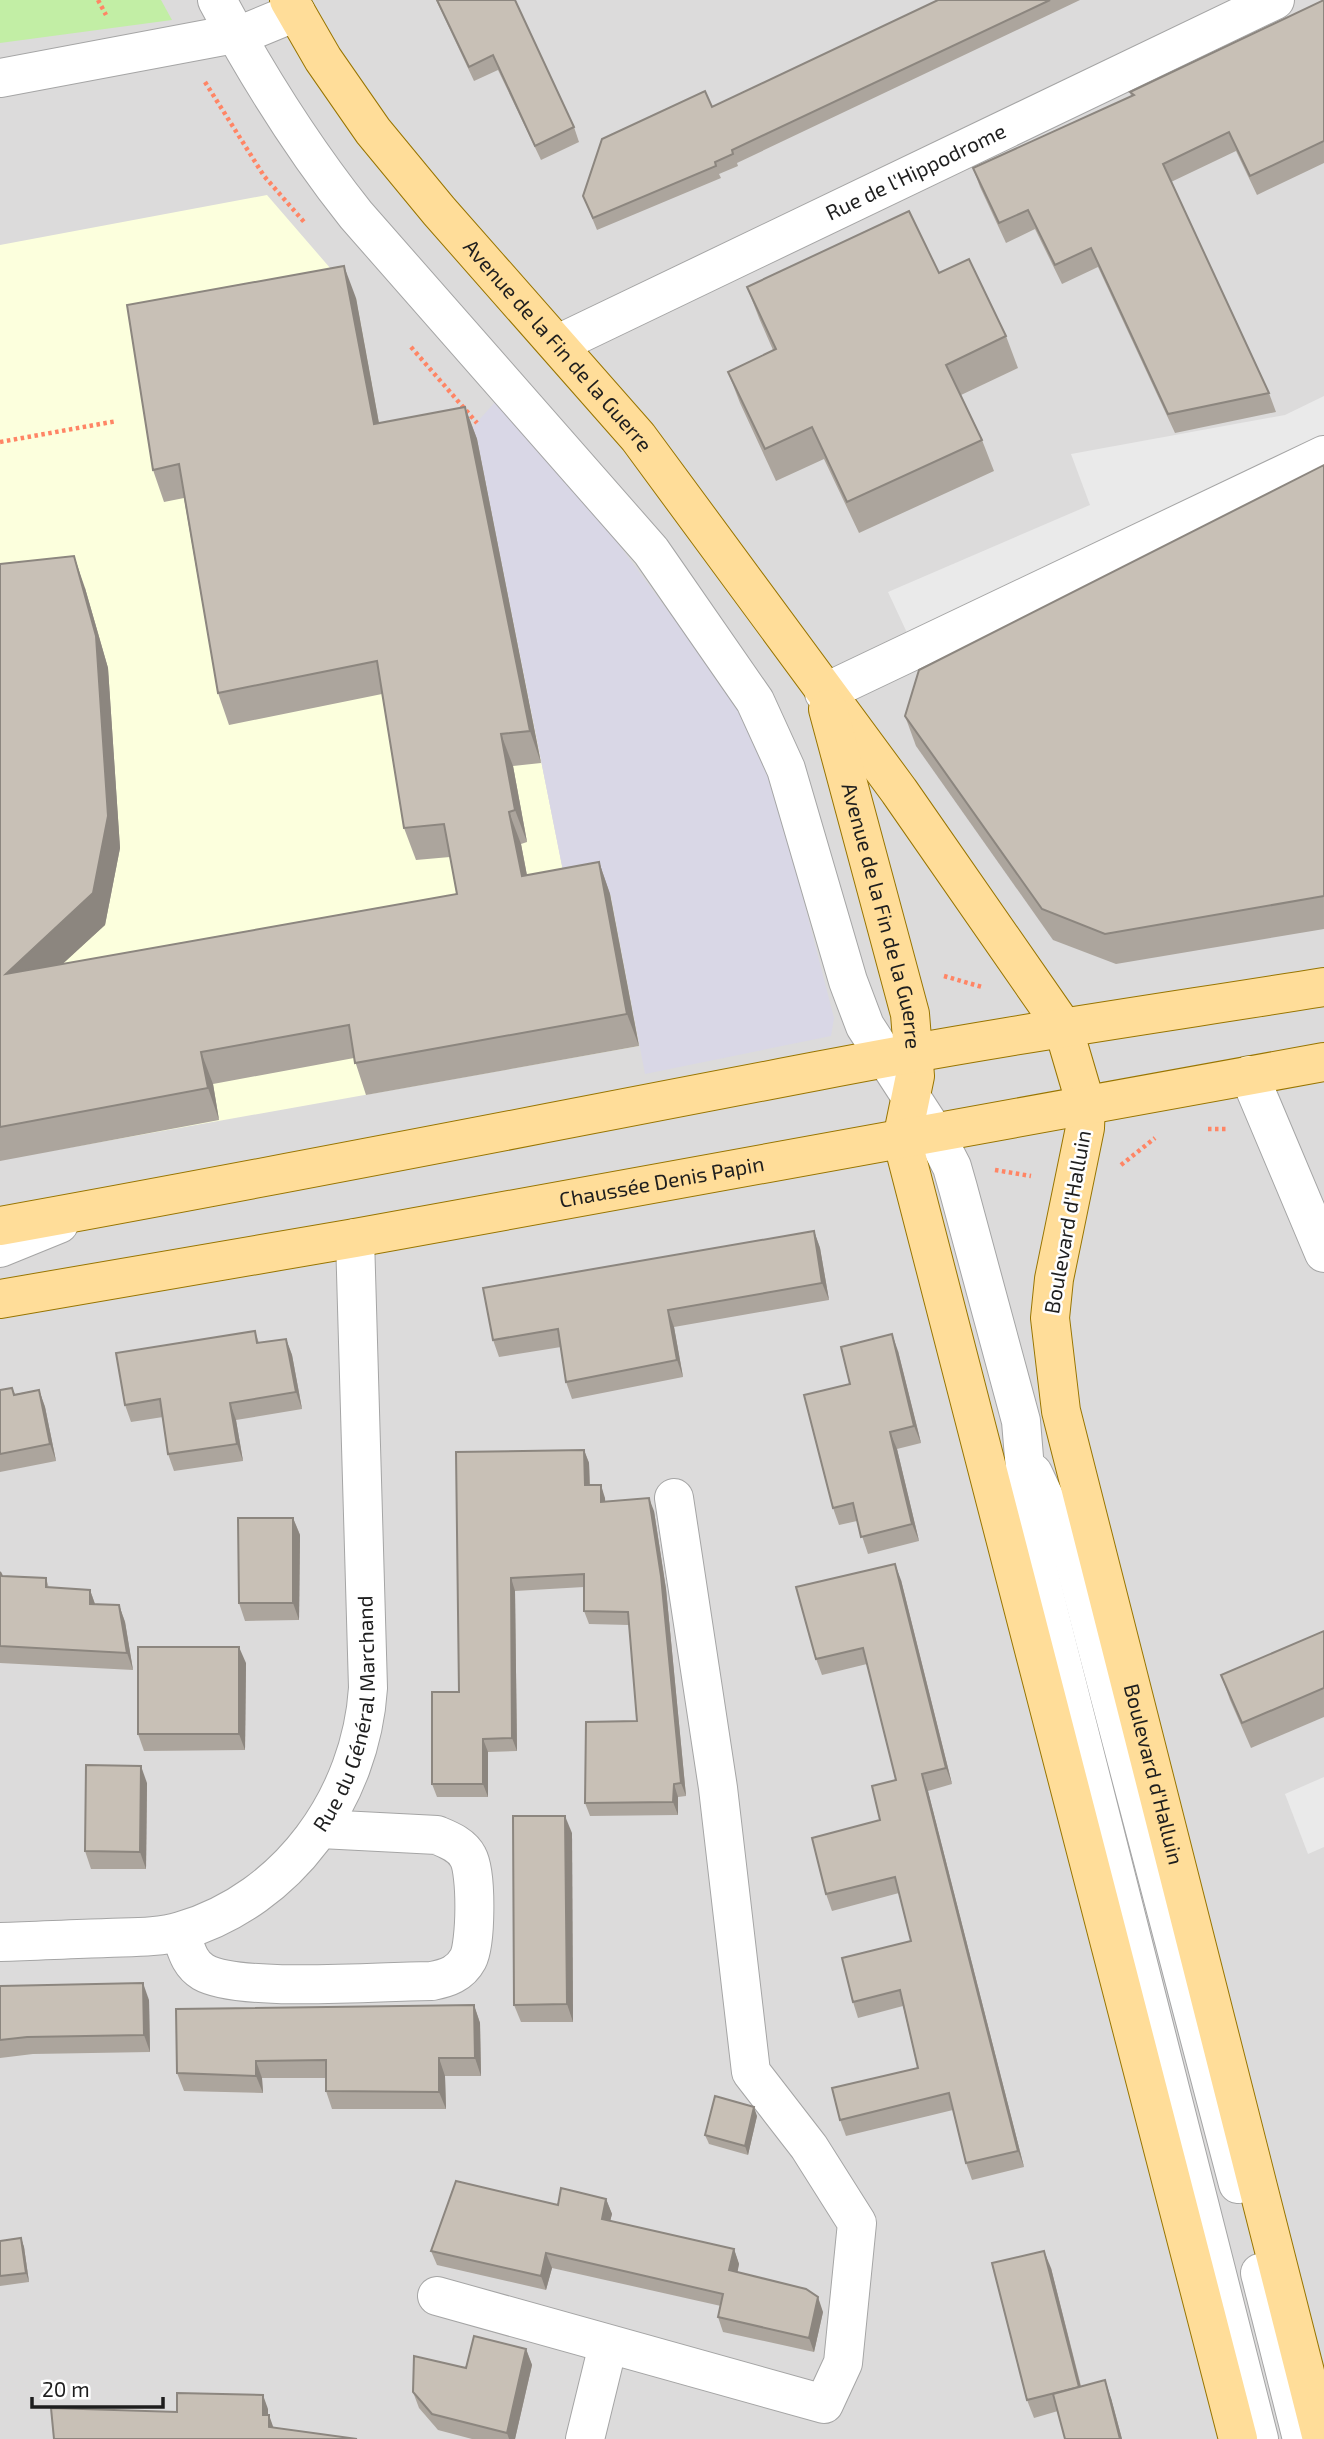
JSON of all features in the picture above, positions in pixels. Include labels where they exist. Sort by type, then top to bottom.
[{"type":"main road","name":"Avenue de la Fin de la Guerre","points":[[293,6],[323,59],[403,169],[558,344],[664,471],[824,693],[899,791],[1063,1027],[1086,1105]]},
{"type":"main road","name":"Avenue de la Fin de la Guerre","points":[[824,693],[901,974],[888,1059],[920,1132]]},
{"type":"main road","points":[[0,1226],[1063,1027],[1324,987]]},
{"type":"main road","name":"Chaussée Denis Papin","points":[[0,1298],[355,1238],[920,1132],[1324,1062]]},
{"type":"main road","name":"Boulevard d'Halluin","points":[[1086,1105],[1085,1128],[1054,1279],[1051,1318],[1061,1411],[1322,2439]]},
{"type":"main road","points":[[920,1132],[1238,2439]]},
{"type":"street","points":[[217,0],[289,126],[333,186],[634,530],[749,692],[766,721],[786,769],[827,912],[865,1026],[888,1059],[920,1132],[975,1340],[1074,1560],[1302,2439]]},
{"type":"street","name":"Rue de l'Hippodrome","points":[[558,344],[1275,0]]},
{"type":"street","points":[[0,78],[235,34],[293,6]]},
{"type":"street","points":[[824,693],[1324,455]]},
{"type":"street","points":[[1249,1075],[1324,1253]]},
{"type":"street","points":[[0,1248],[100,1208]]},
{"type":"street","name":"Rue du Général Marchand","points":[[0,1942],[146,1937],[180,1932],[210,1920],[260,1891],[304,1851],[321,1829],[360,1747],[368,1698],[355,1238]]},
{"type":"street","points":[[1024,1453],[1031,1542],[1259,2439]]},
{"type":"street","points":[[437,2296],[824,2404],[843,2363],[857,2223],[809,2147],[751,2072],[718,1788],[674,1498]]},
{"type":"street","points":[[180,1932],[191,1962],[203,1972],[235,1983],[432,1981],[449,1978],[461,1969],[469,1958],[472,1943],[473,1878],[468,1857],[455,1843],[437,1835],[321,1829]]},
{"type":"street","points":[[585,2439],[608,2345]]},
{"type":"path","points":[[0,442],[117,421]]},
{"type":"path","points":[[901,974],[925,970],[984,988]]},
{"type":"path","points":[[1199,1128],[1274,1131]]},
{"type":"path","points":[[920,1132],[966,1165],[1073,1184]]},
{"type":"path","points":[[1119,1174],[1122,1164],[1165,1133]]},
{"type":"shaded area","points":[[0,0],[1324,0],[1324,2439],[0,2439]]},
{"type":"shaded area","points":[[267,195],[356,298],[385,456],[477,439],[569,901],[610,894],[639,1046],[0,1160],[0,245]]},
{"type":"shaded area","points":[[1324,396],[1324,501],[937,697],[888,592],[1090,505],[1071,454],[1285,415]]},
{"type":"shaded area","points":[[496,401],[611,534],[701,655],[747,723],[776,793],[834,1018],[831,1036],[645,1074],[611,895],[569,901],[477,439],[470,430]]},
{"type":"shaded area","points":[[1324,1777],[1324,1847],[1308,1854],[1285,1794]]},
{"type":"green space","points":[[0,0],[161,0],[172,20],[0,43]]},
{"type":"building","points":[[437,0],[515,0],[574,127],[535,146],[493,55],[469,67]]},
{"type":"building","points":[[938,0],[1050,0],[732,150],[733,154],[715,162],[716,166],[593,218],[583,196],[602,139],[705,91],[712,107]]},
{"type":"building","points":[[1324,0],[1324,141],[1250,176],[1229,132],[1163,164],[1269,393],[1168,414],[1091,248],[1055,265],[1028,210],[999,223],[973,168],[1134,95],[1130,92]]},
{"type":"building","points":[[909,211],[939,273],[969,259],[1006,336],[946,365],[982,440],[847,502],[812,427],[765,449],[728,372],[776,349],[747,287]]},
{"type":"building","points":[[344,266],[374,424],[465,407],[530,731],[501,734],[515,810],[509,812],[522,876],[599,862],[627,1014],[355,1063],[349,1025],[201,1052],[208,1088],[0,1127],[0,564],[74,556],[96,636],[108,816],[93,893],[6,974],[457,894],[444,824],[404,828],[377,661],[218,693],[179,464],[153,470],[127,305]]},
{"type":"building","points":[[1324,465],[1324,896],[1105,934],[1042,909],[905,716],[919,670]]},
{"type":"building","points":[[814,1231],[822,1283],[668,1310],[677,1360],[566,1382],[558,1329],[493,1340],[483,1288]]},
{"type":"building","points":[[255,1331],[257,1343],[286,1339],[296,1392],[230,1403],[237,1444],[168,1454],[160,1399],[125,1405],[116,1353]]},
{"type":"building","points":[[892,1334],[914,1426],[890,1432],[912,1524],[861,1537],[853,1503],[833,1508],[804,1395],[850,1384],[841,1347]]},
{"type":"building","points":[[12,1388],[14,1395],[39,1390],[50,1444],[0,1454],[0,1390]]},
{"type":"building","points":[[584,1450],[585,1485],[601,1485],[601,1502],[649,1498],[661,1576],[681,1783],[674,1784],[673,1802],[585,1803],[586,1722],[637,1721],[628,1612],[584,1611],[584,1574],[511,1578],[512,1738],[483,1739],[483,1784],[432,1784],[432,1692],[459,1692],[456,1452]]},
{"type":"building","points":[[238,1518],[293,1518],[293,1603],[239,1603]]},
{"type":"building","points":[[895,1564],[946,1768],[922,1774],[1018,2151],[966,2163],[949,2093],[840,2120],[832,2088],[918,2068],[900,1990],[853,2002],[842,1958],[911,1941],[895,1877],[826,1894],[812,1838],[880,1820],[872,1786],[896,1780],[863,1648],[816,1659],[796,1587]]},
{"type":"building","points":[[0,1572],[2,1576],[46,1578],[46,1587],[90,1590],[90,1604],[119,1605],[127,1653],[0,1646]]},
{"type":"building","points":[[1324,1631],[1324,1688],[1242,1723],[1221,1675]]},
{"type":"building","points":[[138,1647],[239,1647],[239,1734],[138,1734]]},
{"type":"building","points":[[86,1765],[141,1766],[140,1852],[85,1851]]},
{"type":"building","points":[[513,1816],[565,1816],[567,2004],[514,2005]]},
{"type":"building","points":[[143,1983],[144,2035],[0,2040],[0,1986]]},
{"type":"building","points":[[474,2005],[475,2058],[439,2058],[439,2092],[326,2091],[326,2060],[256,2061],[256,2076],[177,2073],[176,2009]]},
{"type":"building","points":[[715,2096],[754,2107],[745,2146],[705,2135]]},
{"type":"building","points":[[456,2181],[558,2205],[561,2188],[606,2199],[602,2219],[734,2249],[729,2270],[806,2289],[818,2297],[809,2338],[718,2317],[723,2294],[546,2253],[541,2276],[431,2251]]},
{"type":"building","points":[[21,2238],[26,2273],[0,2276],[0,2241]]},
{"type":"building","points":[[1044,2251],[1079,2387],[1027,2400],[992,2263]]},
{"type":"building","points":[[474,2336],[526,2349],[507,2433],[432,2414],[413,2392],[414,2356],[466,2368]]},
{"type":"building","points":[[1105,2380],[1120,2439],[1065,2439],[1053,2394]]},
{"type":"building","points":[[177,2393],[263,2395],[263,2415],[269,2415],[269,2427],[357,2439],[54,2439],[51,2408],[177,2412]]}]
